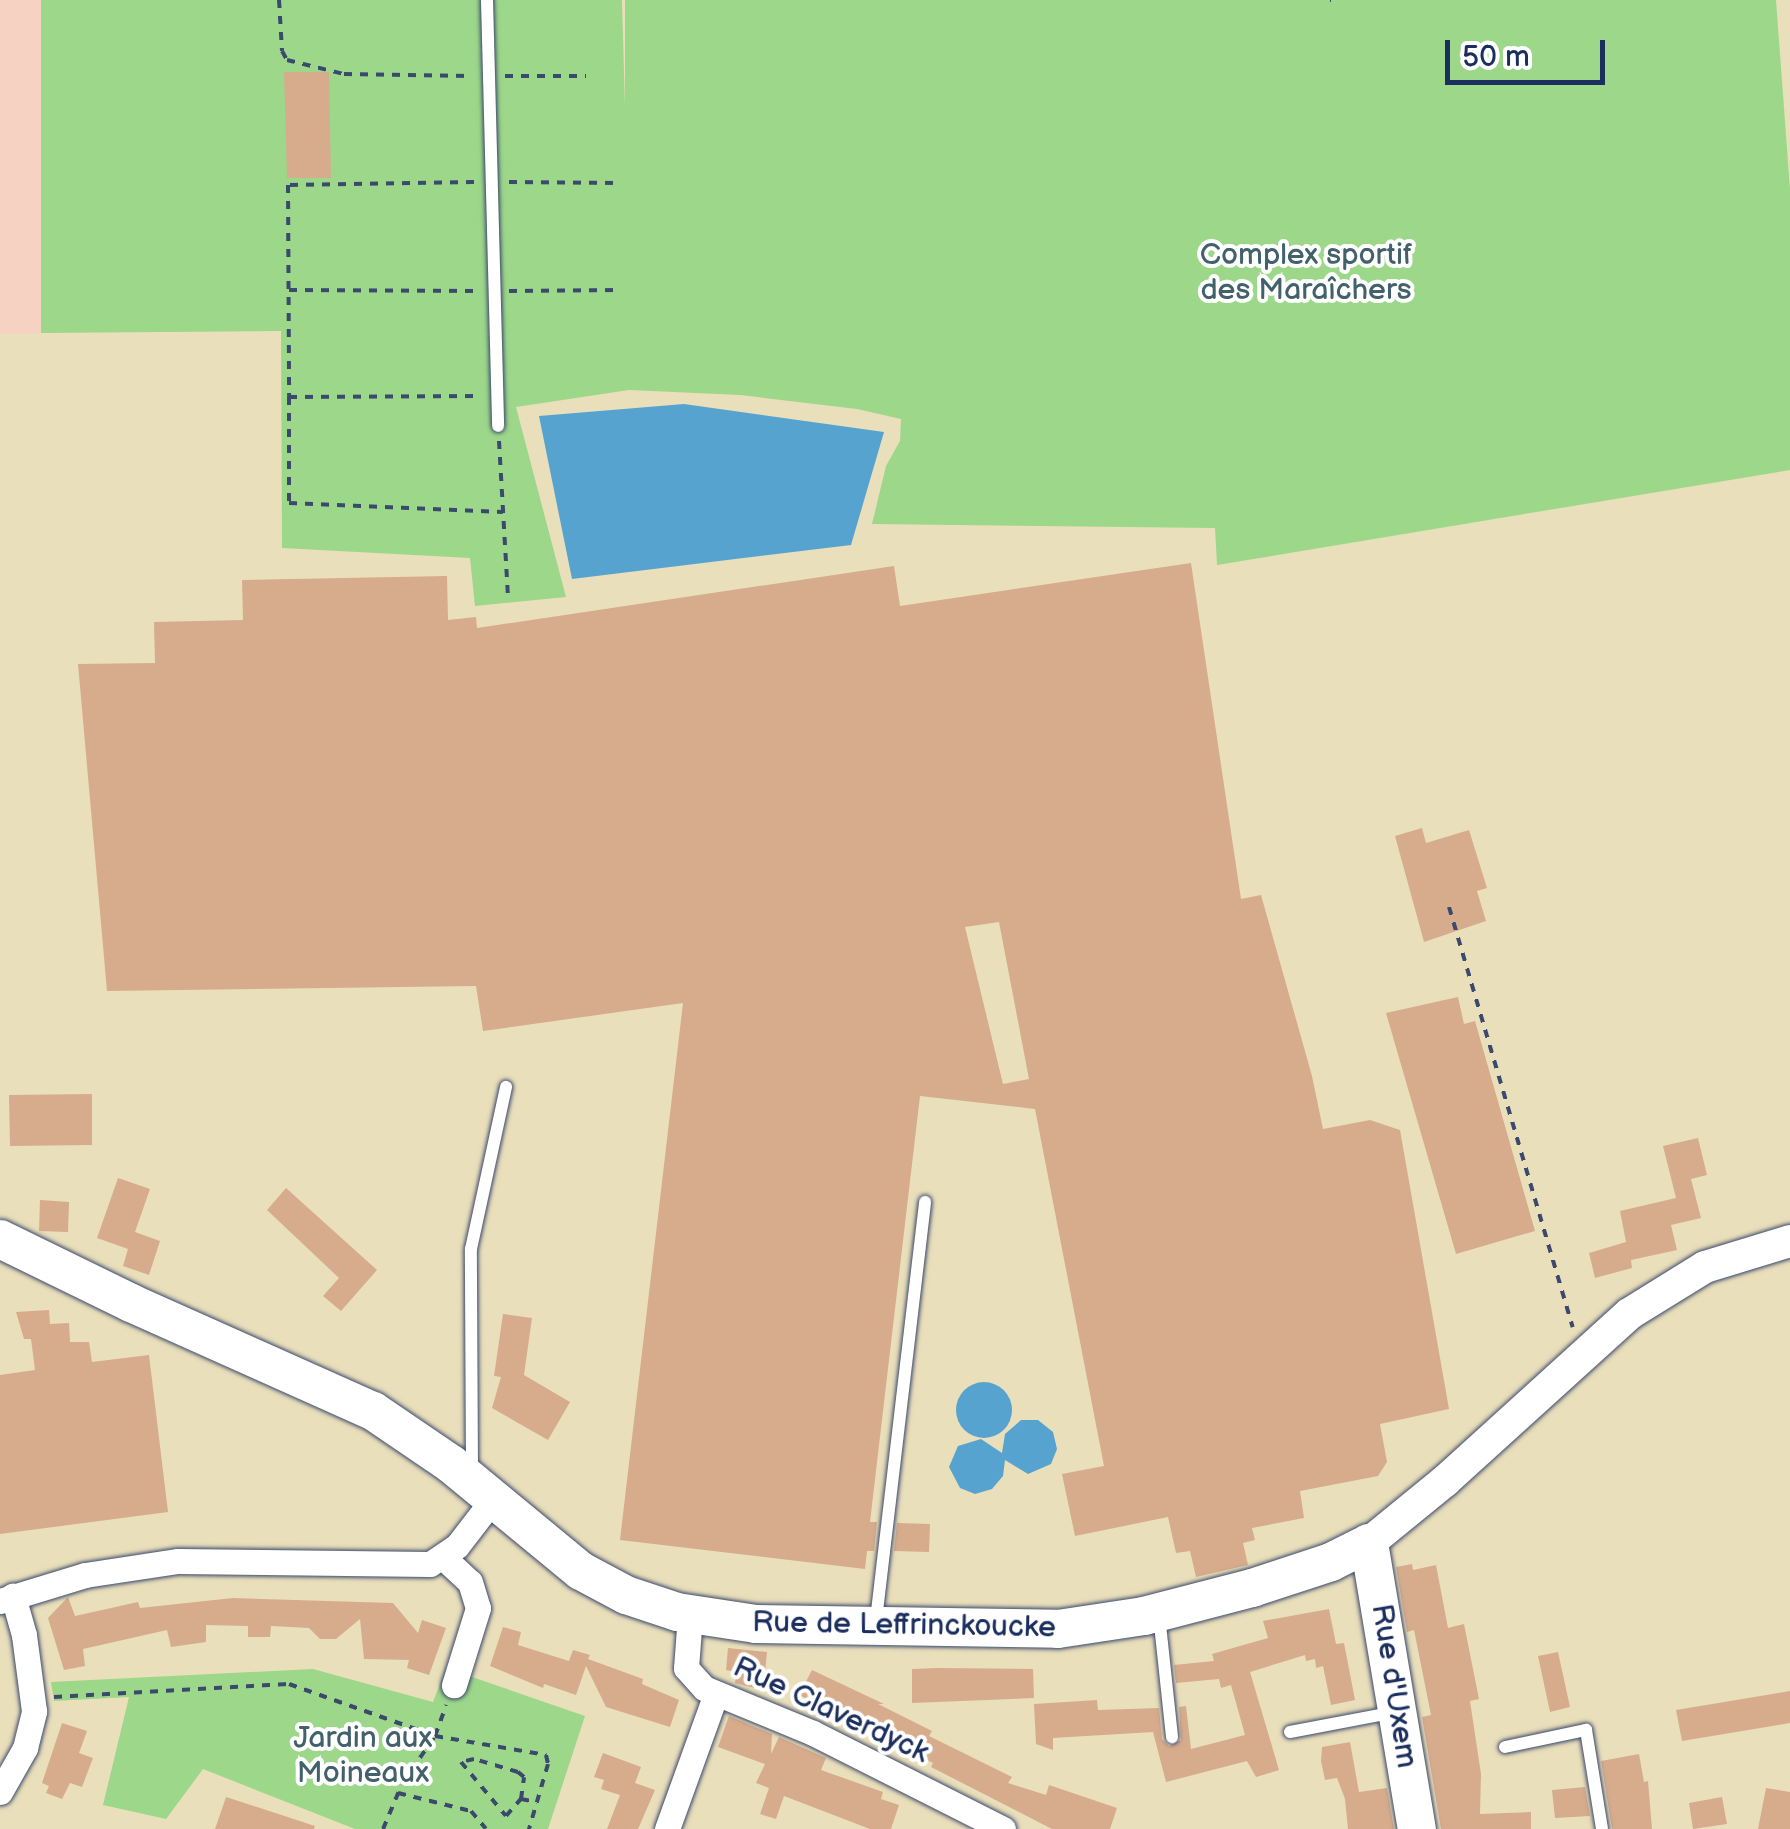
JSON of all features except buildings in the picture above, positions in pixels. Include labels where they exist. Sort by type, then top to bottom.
[{"type":"main road","name":"Rue de Leffrinckoucke","points":[[0,1238],[131,1304],[373,1411],[603,1584],[690,1614],[756,1624],[1040,1630],[1158,1612],[1273,1582],[1370,1543]]},
{"type":"main road","name":"Rue d'Uxem","points":[[1370,1543],[1417,1829]]},
{"type":"street","name":"Rue de Leffrinckoucke","points":[[1370,1543],[1445,1481],[1629,1314],[1681,1280],[1730,1257],[1790,1241]]},
{"type":"street","points":[[0,1792],[25,1748],[35,1698],[6,1599],[85,1575],[178,1561],[403,1567],[444,1558],[482,1490]]},
{"type":"street","points":[[444,1558],[470,1582],[478,1608],[454,1685]]},
{"type":"street","name":"Rue Claverdyck","points":[[690,1614],[686,1668],[694,1681],[716,1694],[826,1738],[1003,1829]]},
{"type":"street","points":[[667,1829],[716,1694]]},
{"type":"lane","points":[[488,0],[498,426]]},
{"type":"lane","points":[[482,1490],[471,1249],[506,1087]]},
{"type":"lane","points":[[875,1628],[924,1202]]},
{"type":"lane","points":[[1158,1612],[1172,1737]]},
{"type":"lane","points":[[1290,1732],[1398,1711]]},
{"type":"lane","points":[[1505,1746],[1586,1730],[1602,1829]]},
{"type":"path","points":[[279,0],[282,52],[287,60],[344,74],[586,76]]},
{"type":"path","points":[[503,512],[290,503],[288,185],[619,183]]},
{"type":"path","points":[[287,290],[620,290]]},
{"type":"path","points":[[289,397],[498,396]]},
{"type":"path","points":[[498,426],[508,596]]},
{"type":"path","points":[[1450,907],[1581,1356]]},
{"type":"path","points":[[35,1698],[289,1684],[435,1736],[546,1754],[548,1764],[529,1829]]},
{"type":"path","points":[[382,1829],[398,1793],[435,1736],[454,1685]]},
{"type":"path","points":[[474,1759],[518,1772],[524,1776],[521,1800],[506,1816],[460,1762],[474,1759]]},
{"type":"path","points":[[398,1793],[471,1811],[486,1829]]},
{"type":"path","points":[[521,1800],[537,1802]]},
{"type":"shaded area","points":[[0,0],[41,0],[41,333],[0,334]]},
{"type":"green space","name":"Complex sportif des Maraîchers","points":[[41,0],[622,0],[625,108],[625,0],[1776,0],[1790,189],[1790,470],[1217,565],[1215,528],[872,524],[886,466],[900,441],[901,419],[857,409],[740,395],[629,390],[516,407],[566,597],[475,606],[470,558],[282,548],[281,331],[41,333]]},
{"type":"green space","name":"Jardin aux Moineaux","points":[[446,1668],[585,1716],[548,1829],[355,1829],[203,1769],[166,1819],[103,1805],[129,1697],[54,1701],[51,1682],[313,1669],[433,1702]]},
{"type":"water","points":[[684,404],[884,432],[851,545],[572,579],[539,416]]},
{"type":"water","points":[[984,1382],[1004,1390],[1012,1410],[1004,1430],[984,1438],[964,1430],[956,1410],[964,1390]]},
{"type":"water","points":[[1021,1420],[1038,1420],[1053,1432],[1057,1449],[1051,1464],[1028,1474],[1005,1460],[1003,1476],[992,1489],[975,1494],[960,1488],[949,1467],[958,1446],[981,1439],[1002,1453],[1005,1434]]}]
